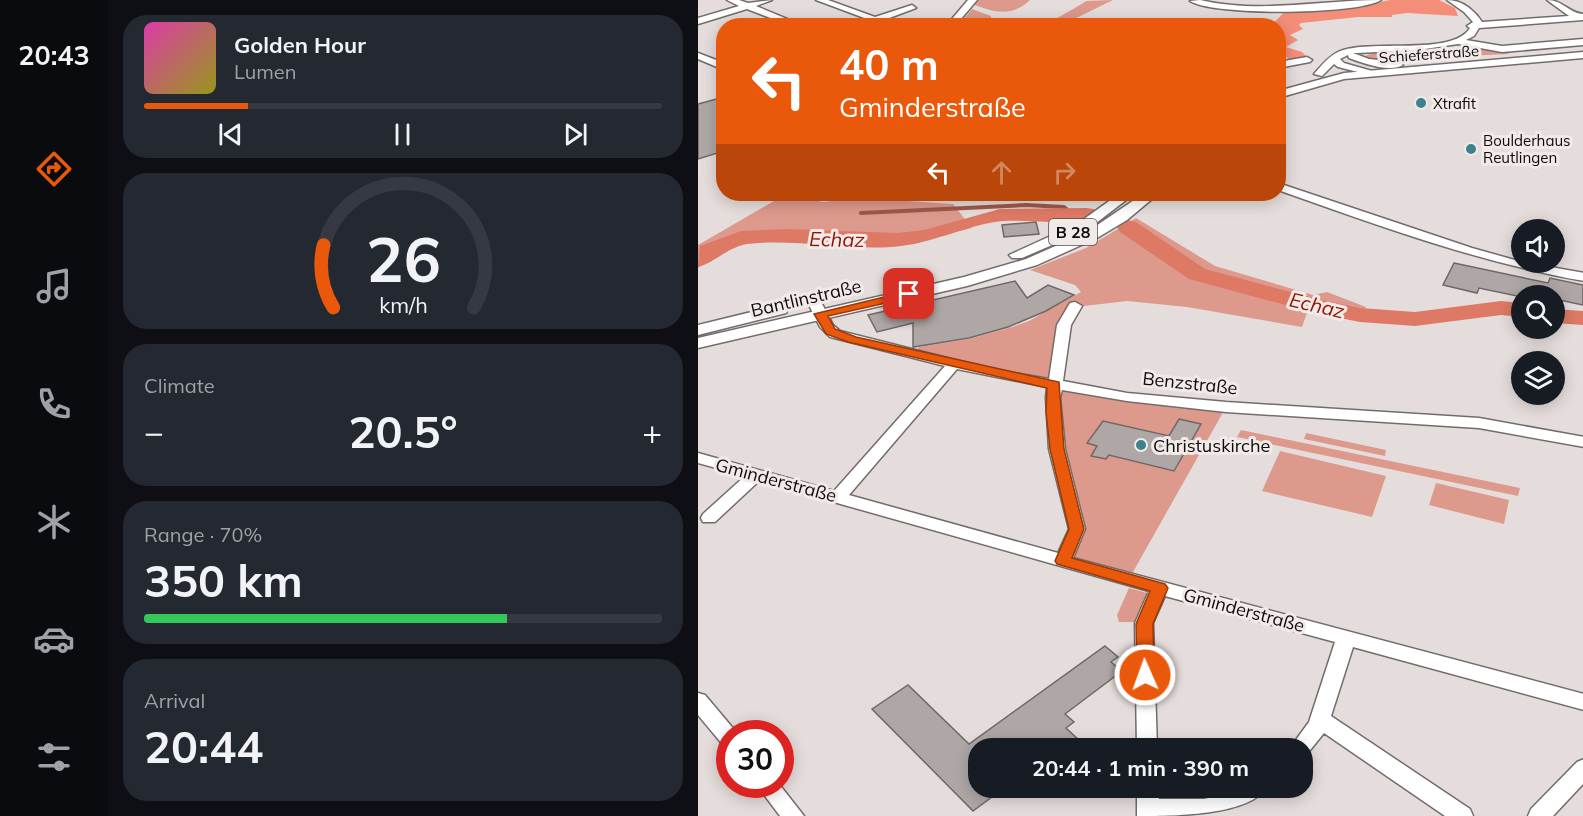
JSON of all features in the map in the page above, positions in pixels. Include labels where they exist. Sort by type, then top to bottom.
[{"type":"main road","name":"Schieferstraße","points":[[1286,92],[1348,73],[1398,65],[1583,49]]},
{"type":"main road","name":"Schieferstraße","points":[[1286,83],[1319,74],[1376,73],[1583,55]]},
{"type":"main road","name":"Bantlinstraße","points":[[698,343],[1023,253],[1071,233],[1118,201]]},
{"type":"main road","name":"Bantlinstraße","points":[[698,330],[954,284],[1018,267],[1072,247],[1109,226],[1142,201]]},
{"type":"main road","points":[[954,284],[988,283]]},
{"type":"street","points":[[731,0],[779,18]]},
{"type":"street","points":[[698,21],[768,0]]},
{"type":"street","points":[[820,0],[868,18]]},
{"type":"street","points":[[957,18],[973,0]]},
{"type":"street","points":[[1194,1],[1216,7],[1247,8],[1356,4],[1377,0]]},
{"type":"street","points":[[1451,0],[1478,22],[1457,41]]},
{"type":"street","points":[[1551,0],[1581,18]]},
{"type":"street","points":[[875,18],[912,8]]},
{"type":"street","points":[[1472,28],[1581,18]]},
{"type":"street","points":[[1319,74],[1341,54],[1426,48],[1457,41],[1502,50],[1583,42]]},
{"type":"street","points":[[1353,54],[1367,62],[1398,65]]},
{"type":"street","points":[[1348,73],[1353,54]]},
{"type":"street","points":[[698,56],[716,64]]},
{"type":"street","points":[[1286,64],[1307,60]]},
{"type":"street","points":[[1336,60],[1348,73]]},
{"type":"street","points":[[1286,189],[1354,215],[1504,260],[1583,277]]},
{"type":"street","points":[[1286,198],[1319,208],[1354,215]]},
{"type":"street","points":[[1063,561],[1077,529],[1057,449],[1053,412],[1054,385],[1064,325],[1075,306]]},
{"type":"street","name":"Benzstraße","points":[[818,308],[827,327],[836,334],[954,364],[1054,385],[1127,397],[1226,407],[1479,423],[1583,442]]},
{"type":"street","points":[[838,496],[954,364]]},
{"type":"street","name":"Gminderstraße","points":[[698,458],[1159,588],[1583,702]]},
{"type":"street","points":[[709,518],[757,474]]},
{"type":"street","points":[[1147,738],[1144,624],[1159,588]]},
{"type":"street","points":[[1310,738],[1320,720],[1346,638]]},
{"type":"street","points":[[698,701],[716,722]]},
{"type":"street","points":[[1320,720],[1462,816]]},
{"type":"street","points":[[1539,816],[1583,768]]},
{"type":"street","points":[[778,798],[793,816]]},
{"type":"street","points":[[1148,804],[1215,808],[1241,798]]},
{"type":"shaded area","points":[[974,0],[1030,0],[1016,9],[1002,12],[972,4]]},
{"type":"shaded area","points":[[1113,0],[1076,18],[1057,18],[1086,1]]},
{"type":"shaded area","points":[[1390,0],[1439,0],[1455,8],[1458,16],[1407,13],[1392,15],[1392,17],[1358,17],[1301,23],[1299,25],[1303,29],[1290,35],[1298,40],[1286,47],[1286,18],[1279,18],[1287,9],[1367,5]]},
{"type":"shaded area","points":[[972,9],[991,16],[991,18],[965,18]]},
{"type":"shaded area","points":[[1286,47],[1302,52],[1306,56],[1290,59],[1286,57]]},
{"type":"shaded area","points":[[1457,47],[1506,51],[1509,54],[1372,60],[1365,56],[1373,53],[1429,52]]},
{"type":"shaded area","points":[[774,201],[906,201],[953,204],[972,228],[916,241],[882,245],[761,241],[738,245],[717,253],[698,268],[698,245]]},
{"type":"shaded area","points":[[1136,218],[1215,266],[1313,295],[1327,292],[1366,307],[1359,316],[1309,307],[1302,327],[1187,307],[1127,301],[1075,307],[1054,385],[912,355],[919,347],[969,339],[1029,321],[1081,292],[1075,285],[1030,270],[1086,248]]},
{"type":"shaded area","points":[[1054,385],[1226,407],[1129,579],[1063,561],[1074,539]]},
{"type":"shaded area","points":[[1241,430],[1520,488],[1518,496],[1237,437]]},
{"type":"shaded area","points":[[1306,433],[1386,450],[1385,456],[1304,439]]},
{"type":"shaded area","points":[[1280,451],[1386,476],[1372,517],[1262,491]]},
{"type":"shaded area","points":[[1436,483],[1509,500],[1504,524],[1429,505]]},
{"type":"shaded area","points":[[1129,588],[1151,594],[1138,622],[1119,622],[1117,615]]},
{"type":"building","points":[[716,99],[716,153],[698,159],[698,104]]},
{"type":"building","points":[[1036,222],[1039,234],[1004,237],[1002,225]]},
{"type":"building","points":[[1454,263],[1548,283],[1550,278],[1583,285],[1583,305],[1565,301],[1565,285],[1511,285],[1511,295],[1479,288],[1477,293],[1443,285]]},
{"type":"building","points":[[1015,281],[1027,298],[1048,285],[1074,295],[1046,311],[1008,327],[969,338],[913,347],[913,323],[877,332],[868,315]]},
{"type":"building","name":"Christuskirche","points":[[1179,419],[1201,424],[1174,471],[1109,455],[1106,459],[1091,456],[1097,446],[1087,443],[1103,421],[1169,436]]},
{"type":"building","points":[[1105,646],[1118,657],[1111,662],[1122,671],[1065,714],[1074,722],[1066,728],[1077,738],[977,738]]},
{"type":"building","points":[[908,685],[968,743],[968,798],[991,798],[973,811],[872,709]]},
{"type":"waterway","points":[[861,213],[1026,205],[1064,207],[1073,214],[1067,221],[1055,223]]},
{"type":"waterway","name":"Echaz","points":[[698,260],[708,251],[741,238],[786,236],[898,240],[926,236],[1000,215],[1086,214]]},
{"type":"waterway","name":"Echaz","points":[[1128,227],[1173,260],[1197,274],[1315,306],[1360,315],[1415,319],[1454,312],[1511,309]]},
{"type":"waterway","name":"Echaz","points":[[1565,317],[1584,318]]},
{"type":"place","name":"Xtrafit","points":[[1421,103]]},
{"type":"place","name":"Boulderhaus Reutlingen","points":[[1471,149]]},
{"type":"place","name":"Christuskirche","points":[[1141,445]]},
{"type":"route","points":[[909,294],[821,314],[831,331],[852,340],[991,373],[1054,385],[1053,412],[1057,449],[1077,529],[1063,561],[1159,588],[1144,624],[1145,675]]}]
